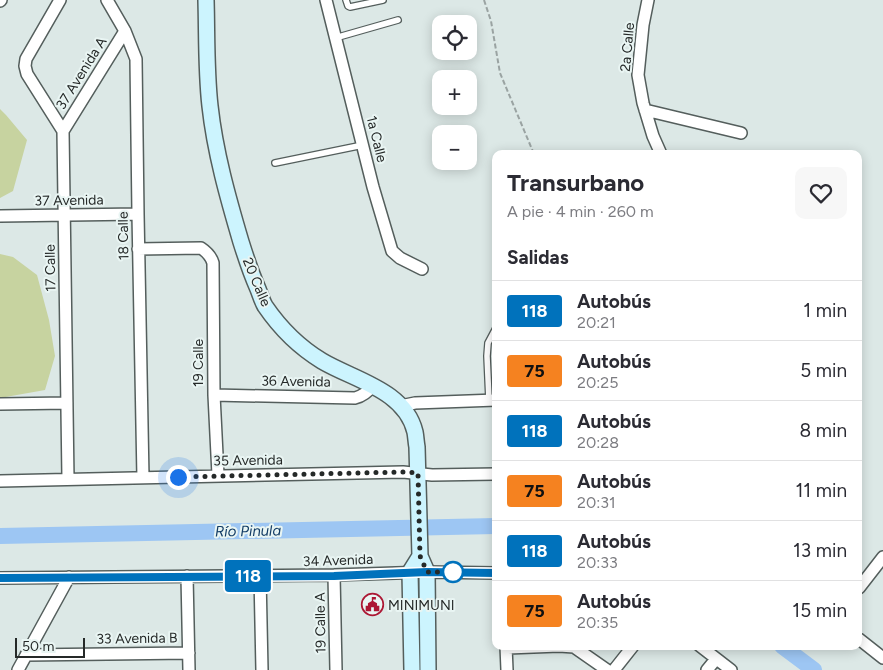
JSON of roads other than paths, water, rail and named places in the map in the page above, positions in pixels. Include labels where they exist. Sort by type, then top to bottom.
[{"type":"main road","name":"20 Calle","points":[[206,0],[210,106],[219,157],[237,227],[264,305],[287,334],[302,347],[322,361],[373,385],[391,398],[402,408],[415,431],[418,473],[419,550],[427,572],[428,670]]},
{"type":"main road","points":[[412,670],[410,572],[419,550]]},
{"type":"street","points":[[60,0],[26,59],[25,66],[27,74],[63,131]]},
{"type":"street","name":"18 Calle","points":[[107,0],[125,31],[136,59],[143,478]]},
{"type":"street","name":"1a Calle","points":[[326,0],[373,187],[392,252],[422,269]]},
{"type":"street","name":"2a Calle","points":[[648,0],[643,25],[638,75],[643,103],[659,150]]},
{"type":"street","name":"37 Avenida A","points":[[63,131],[125,31]]},
{"type":"street","points":[[645,110],[741,133]]},
{"type":"street","name":"17 Calle","points":[[63,131],[68,479]]},
{"type":"street","name":"37 Avenida","points":[[0,216],[138,214]]},
{"type":"street","name":"19 Calle","points":[[138,249],[201,248],[207,252],[213,263],[214,395],[218,475]]},
{"type":"street","name":"36 Avenida","points":[[214,395],[355,398],[368,392],[373,385]]},
{"type":"street","points":[[402,408],[405,405],[415,403],[492,400]]},
{"type":"street","points":[[0,404],[67,403]]},
{"type":"street","name":"35 Avenida","points":[[0,481],[403,472],[432,475],[492,474]]},
{"type":"street","points":[[862,584],[883,557]]},
{"type":"street","name":"34 Avenida","points":[[0,578],[334,576],[410,572],[492,573]]},
{"type":"street","points":[[187,576],[189,670]]},
{"type":"street","points":[[260,576],[262,670]]},
{"type":"street","name":"19 Calle A","points":[[334,576],[336,670]]},
{"type":"street","points":[[18,670],[69,577]]},
{"type":"street","points":[[862,642],[883,658]]},
{"type":"street","points":[[506,650],[506,670]]},
{"type":"street","points":[[578,650],[607,670]]},
{"type":"street","points":[[614,670],[629,650]]},
{"type":"street","points":[[705,650],[731,670]]},
{"type":"street","name":"33 Avenida B","points":[[26,655],[189,653]]},
{"type":"street","points":[[707,670],[716,659]]},
{"type":"lane","points":[[346,0],[350,7],[382,0]]},
{"type":"lane","points":[[335,38],[398,20]]},
{"type":"lane","points":[[275,164],[363,145]]},
{"type":"lane","points":[[492,336],[488,343],[487,356],[492,393]]},
{"type":"waterway","name":"Río Pinula","points":[[0,536],[492,526]]},
{"type":"waterway","name":"Río Pinula","points":[[787,650],[814,670]]},
{"type":"place","name":"MINIMUNI","points":[[372,605]]}]
